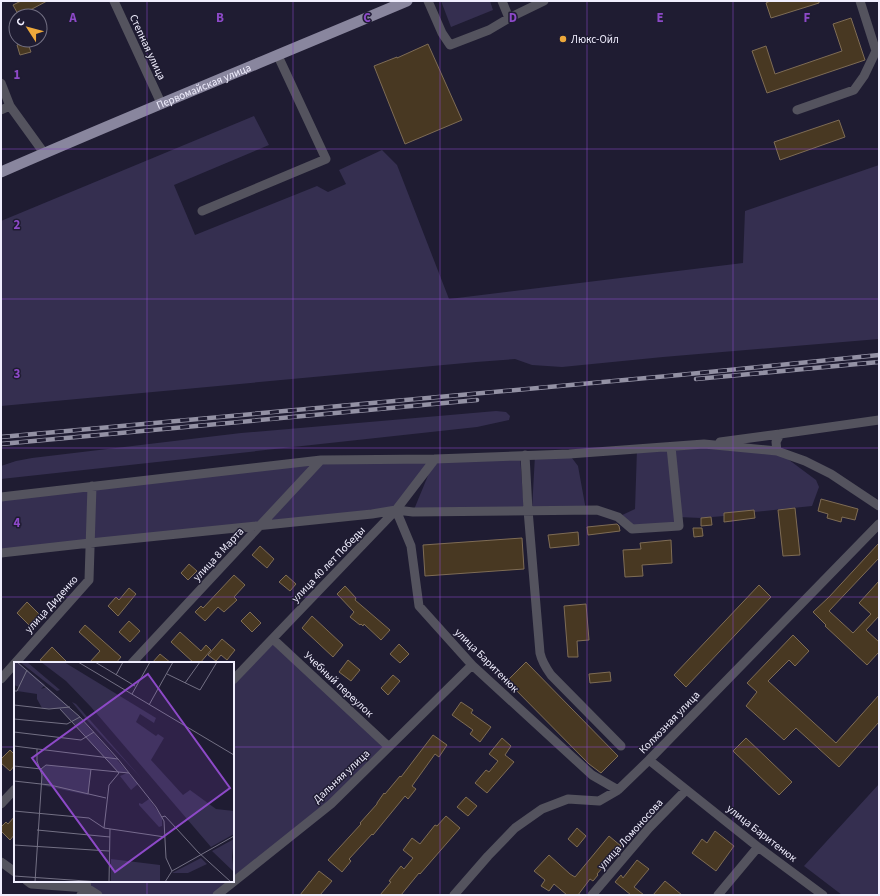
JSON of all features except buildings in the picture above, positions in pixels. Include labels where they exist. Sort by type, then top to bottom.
[{"type":"main road","name":"Первомайская улица","points":[[1,172],[161,103],[278,56],[407,1]]},
{"type":"street","name":"Степная улица","points":[[114,1],[161,103]]},
{"type":"street","points":[[428,1],[442,33],[450,45],[489,30],[509,18],[544,1]]},
{"type":"street","points":[[502,1],[509,18]]},
{"type":"street","points":[[797,110],[854,90],[864,76],[876,51],[860,1]]},
{"type":"street","points":[[202,211],[326,159],[278,56]]},
{"type":"street","points":[[1,83],[10,106],[44,153]]},
{"type":"street","points":[[1,110],[10,106]]},
{"type":"street","points":[[1,497],[321,460],[435,459],[525,456],[671,447],[704,444],[879,420]]},
{"type":"street","points":[[777,451],[776,442],[780,434]]},
{"type":"street","points":[[704,444],[777,451],[818,467],[879,506]]},
{"type":"street","points":[[1,553],[372,514],[396,510],[413,512],[597,510],[618,517],[632,529],[679,526],[671,447]]},
{"type":"street","points":[[525,456],[528,510],[540,653],[542,660],[551,675],[621,746]]},
{"type":"street","name":"улица 40 лет Победы","points":[[234,679],[396,510],[435,459]]},
{"type":"street","name":"улица 8 Марта","points":[[133,662],[321,460]]},
{"type":"street","name":"улица Диденко","points":[[16,662],[89,580],[92,486]]},
{"type":"street","name":"улица Баритенюк","points":[[396,510],[411,546],[420,606],[472,665],[592,775],[618,790]]},
{"type":"street","name":"Колхозная улица","points":[[454,895],[515,828],[542,809],[568,799],[599,801],[618,790],[879,524]]},
{"type":"street","name":"Учебный переулок","points":[[273,639],[389,747]]},
{"type":"street","name":"улица Диденко","points":[[1,679],[14,664]]},
{"type":"street","name":"Дальняя улица","points":[[234,881],[331,804],[472,665]]},
{"type":"street","name":"улица Баритенюк","points":[[649,760],[758,847],[823,895]]},
{"type":"street","points":[[1,804],[14,790]]},
{"type":"street","name":"улица Ломоносова","points":[[592,895],[649,828],[686,790]]},
{"type":"street","points":[[718,895],[758,847]]},
{"type":"street","points":[[1,862],[14,871]]},
{"type":"street","points":[[28,882],[31,884],[85,888],[98,895]]},
{"type":"street","name":"Дальняя улица","points":[[216,895],[232,882]]},
{"type":"shaded area","points":[[441,1],[490,1],[493,10],[451,27]]},
{"type":"shaded area","points":[[254,116],[269,145],[174,185],[195,235],[317,186],[328,192],[346,184],[339,170],[382,150],[397,165],[449,299],[743,263],[745,211],[879,165],[879,339],[562,367],[532,365],[515,359],[1,406],[1,221]]},
{"type":"shaded area","points":[[496,411],[506,412],[510,416],[509,420],[477,427],[1,479],[1,466],[32,458],[241,433]]},
{"type":"shaded area","points":[[704,444],[777,451],[816,480],[819,487],[812,506],[754,512],[754,510],[724,513],[724,516],[701,518],[678,517],[679,526],[632,529],[618,517],[635,509],[637,449]]},
{"type":"shaded area","points":[[569,454],[578,466],[586,510],[532,510],[535,455]]},
{"type":"shaded area","points":[[520,456],[524,510],[413,512],[434,461],[396,510],[1,553],[1,497],[321,460]]},
{"type":"shaded area","points":[[273,639],[389,747],[331,804],[234,881],[234,679]]},
{"type":"shaded area","points":[[879,784],[879,895],[842,895],[804,866]]},
{"type":"shaded area","points":[[87,882],[233,882],[217,895],[98,895]]},
{"type":"railway","points":[[1,437],[679,375],[879,355]]},
{"type":"railway","points":[[696,379],[879,362]]},
{"type":"railway","points":[[1,444],[477,400]]},
{"type":"place","name":"Люкс-Ойл","points":[[563,39]]}]
